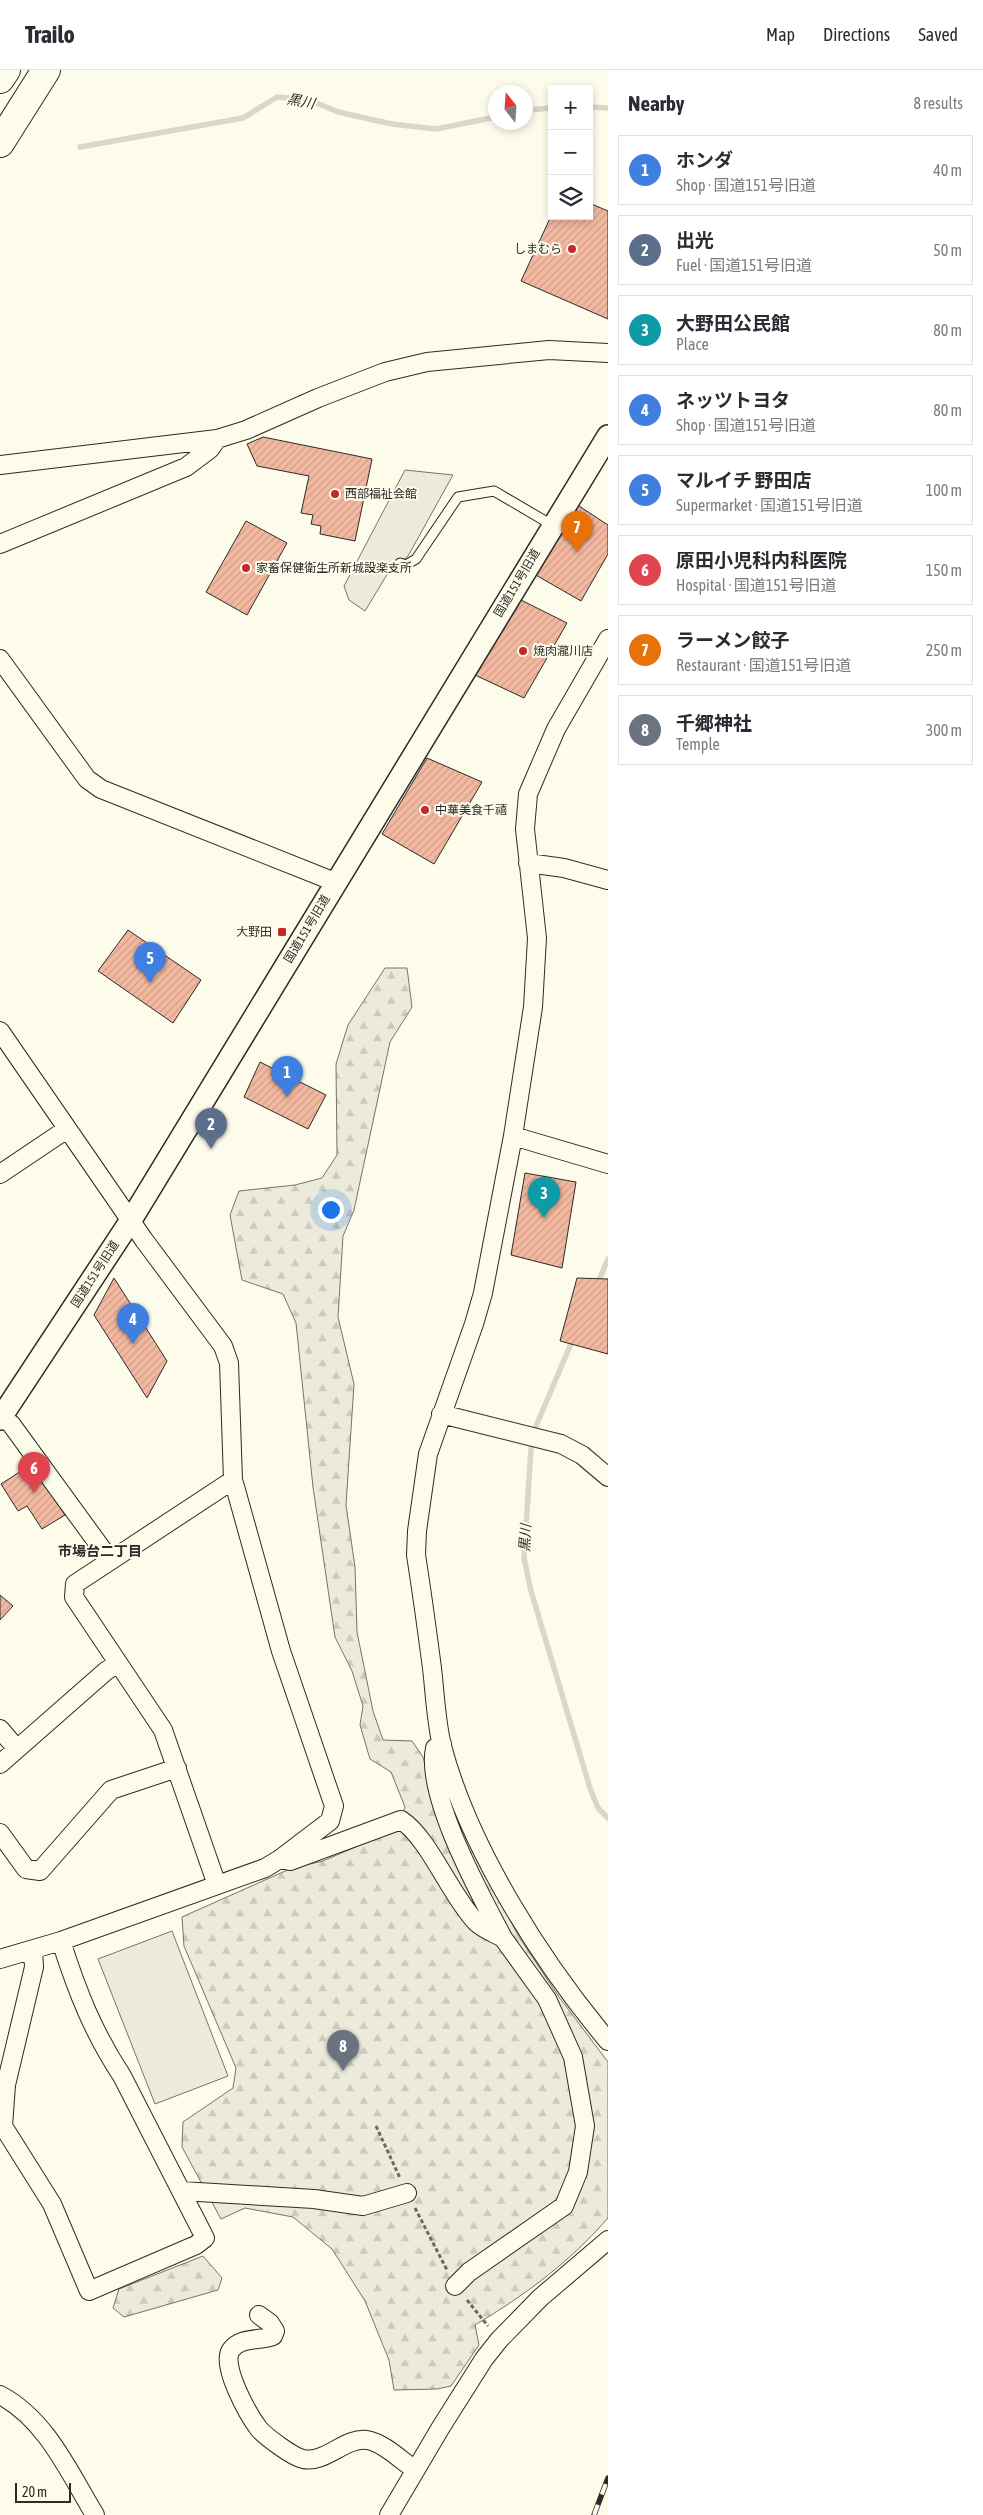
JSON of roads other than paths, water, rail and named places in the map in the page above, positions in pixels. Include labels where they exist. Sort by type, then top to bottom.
[{"type":"highway","points":[[0,79],[6,70]]},
{"type":"highway","points":[[0,142],[46,70]]},
{"type":"street","points":[[0,465],[217,440],[246,430],[318,398],[386,372],[427,362],[549,350],[608,353]]},
{"type":"street","name":"国道151号旧道","points":[[1,1418],[130,1220],[608,436]]},
{"type":"street","points":[[0,544],[186,467],[210,449],[217,440]]},
{"type":"street","points":[[608,639],[556,729],[528,794],[525,829],[536,929],[534,1007],[513,1136],[481,1301],[441,1414],[425,1473],[417,1531],[416,1555],[442,1744],[462,1807],[476,1839],[493,1870],[551,1965],[608,2041]]},
{"type":"street","points":[[0,659],[87,779],[101,790],[335,882]]},
{"type":"street","points":[[528,863],[564,868],[608,880]]},
{"type":"street","points":[[0,1031],[130,1220],[223,1346],[229,1363],[233,1480],[281,1651],[334,1806],[330,1821],[265,1868],[61,1941],[0,1959]]},
{"type":"street","points":[[0,1174],[67,1129]]},
{"type":"street","points":[[513,1136],[608,1164]]},
{"type":"street","points":[[441,1414],[561,1444],[582,1455],[608,1477]]},
{"type":"street","points":[[1,1418],[11,1424],[110,1560]]},
{"type":"street","points":[[217,1885],[163,1730],[74,1597],[75,1584],[233,1480]]},
{"type":"street","points":[[0,1764],[118,1663]]},
{"type":"street","points":[[0,1729],[17,1749]]},
{"type":"street","points":[[442,1744],[435,1748],[433,1756],[446,1820],[503,1938],[547,1999],[573,2057],[585,2126],[578,2172],[564,2206],[469,2272],[455,2286]]},
{"type":"street","points":[[0,1833],[26,1870],[40,1871],[111,1790],[177,1768]]},
{"type":"street","points":[[280,1859],[290,1861],[401,1820],[412,1828],[455,1896],[477,1924],[503,1938]]},
{"type":"street","points":[[33,1950],[34,1967],[3,2084],[3,2126],[52,2204],[89,2291],[196,2245],[205,2238],[78,1995],[61,1941]]},
{"type":"street","points":[[182,2191],[314,2199],[363,2206],[407,2193]]},
{"type":"street","points":[[389,2515],[484,2360],[499,2340],[540,2298],[608,2240]]},
{"type":"street","points":[[259,2315],[270,2322],[275,2331],[273,2336],[238,2343],[230,2351],[228,2359],[230,2373],[250,2417],[261,2431],[302,2459],[312,2460],[354,2442],[366,2440],[375,2443],[415,2470]]},
{"type":"street","points":[[0,2395],[18,2404],[36,2421],[95,2515]]},
{"type":"lane","points":[[400,563],[406,565],[416,559],[458,497],[494,491],[552,525]]},
{"type":"waterway","name":"黒川","points":[[80,147],[243,118],[277,97],[309,100],[338,112],[392,124],[436,129],[488,119]]},
{"type":"waterway","name":"黒川","points":[[593,107],[608,108]]},
{"type":"waterway","name":"黒川","points":[[533,109],[548,108]]},
{"type":"waterway","name":"黒川","points":[[597,1285],[608,1259]]},
{"type":"waterway","name":"黒川","points":[[573,1339],[536,1426],[531,1449],[524,1558],[531,1591],[590,1788],[598,1808],[608,1818]]},
{"type":"railway","points":[[594,2515],[608,2478]]},
{"type":"place","name":"しまむら","points":[[572,249]]},
{"type":"place","name":"西部福祉会館","points":[[335,494]]},
{"type":"place","name":"ラーメン餃子","points":[[577,552]]},
{"type":"place","name":"家畜保健衛生所新城設楽支所","points":[[246,568]]},
{"type":"place","name":"焼肉瀧川店","points":[[523,651]]},
{"type":"place","name":"中華美食千禧","points":[[425,810]]},
{"type":"place","name":"大野田","points":[[282,932]]},
{"type":"place","name":"マルイチ 野田店","points":[[150,983]]},
{"type":"place","name":"ホンダ","points":[[287,1097]]},
{"type":"place","name":"出光","points":[[211,1149]]},
{"type":"place","name":"大野田公民館","points":[[544,1218]]},
{"type":"place","name":"ネッツトヨタ","points":[[133,1344]]},
{"type":"place","name":"原田小児科内科医院","points":[[34,1493]]},
{"type":"place","name":"千郷神社","points":[[343,2071]]},
{"type":"district","name":"市場台二丁目","points":[[100,1551]]}]
